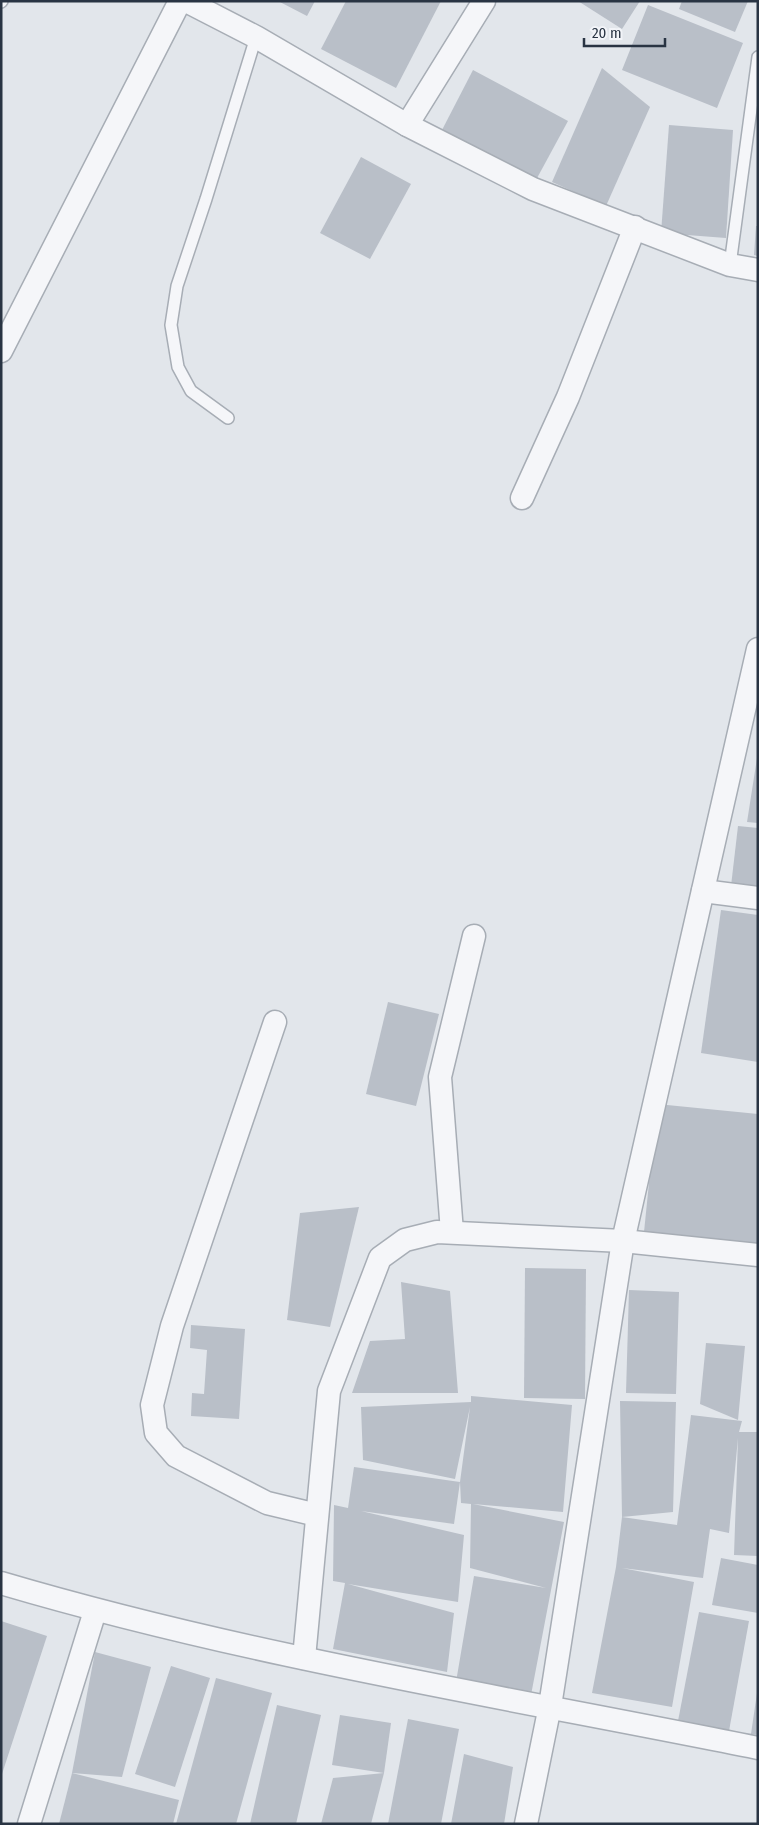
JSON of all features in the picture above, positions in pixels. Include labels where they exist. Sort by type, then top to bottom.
[{"type":"street","points":[[1,351],[180,1]]},
{"type":"street","points":[[186,1],[256,37],[407,125],[533,189],[730,265],[758,270]]},
{"type":"street","points":[[407,125],[484,1]]},
{"type":"street","points":[[522,498],[568,397],[635,227]]},
{"type":"street","points":[[526,1824],[550,1706],[623,1241],[758,649]]},
{"type":"street","points":[[702,891],[758,898]]},
{"type":"street","points":[[452,1232],[440,1077],[474,936]]},
{"type":"street","points":[[275,1022],[172,1326],[152,1405],[156,1433],[176,1456],[267,1503],[317,1515]]},
{"type":"street","points":[[304,1658],[328,1391],[380,1258],[405,1240],[437,1232],[623,1241],[758,1255]]},
{"type":"street","points":[[1,1583],[96,1611],[304,1658],[758,1748]]},
{"type":"street","points":[[29,1824],[96,1611]]},
{"type":"lane","points":[[228,418],[191,391],[178,367],[171,325],[177,286],[256,37]]},
{"type":"lane","points":[[730,265],[758,57]]},
{"type":"building","points":[[278,1],[315,1],[307,16]]},
{"type":"building","points":[[346,1],[441,1],[396,88],[321,49]]},
{"type":"building","points":[[578,1],[640,1],[622,29]]},
{"type":"building","points":[[682,1],[748,1],[735,32],[679,9]]},
{"type":"building","points":[[648,5],[743,43],[717,108],[622,70]]},
{"type":"building","points":[[602,68],[650,107],[606,206],[552,182]]},
{"type":"building","points":[[473,70],[568,121],[536,180],[442,130]]},
{"type":"building","points":[[669,125],[733,130],[726,238],[661,233]]},
{"type":"building","points":[[361,157],[411,184],[370,259],[320,233]]},
{"type":"building","points":[[756,226],[758,226],[758,256],[754,255]]},
{"type":"building","points":[[758,758],[758,823],[747,822]]},
{"type":"building","points":[[738,826],[758,828],[758,889],[731,886]]},
{"type":"building","points":[[721,910],[758,915],[758,1062],[701,1053]]},
{"type":"building","points":[[388,1002],[439,1014],[416,1106],[366,1094]]},
{"type":"building","points":[[657,1104],[758,1114],[758,1244],[644,1232]]},
{"type":"building","points":[[359,1207],[330,1327],[287,1320],[300,1213]]},
{"type":"building","points":[[525,1268],[586,1269],[585,1399],[524,1398]]},
{"type":"building","points":[[401,1282],[450,1291],[458,1393],[352,1393],[370,1341],[405,1339]]},
{"type":"building","points":[[629,1290],[679,1292],[676,1394],[626,1393]]},
{"type":"building","points":[[191,1325],[245,1329],[239,1419],[191,1416],[192,1393],[204,1394],[207,1350],[190,1348]]},
{"type":"building","points":[[706,1343],[745,1346],[738,1420],[700,1404]]},
{"type":"building","points":[[471,1396],[572,1405],[563,1512],[473,1504],[564,1522],[531,1695],[456,1682],[474,1576],[546,1588],[470,1568],[471,1504],[461,1503],[460,1482],[470,1407],[455,1479],[363,1460],[361,1407],[471,1402]]},
{"type":"building","points":[[620,1401],[676,1402],[673,1512],[622,1517]]},
{"type":"building","points":[[691,1415],[742,1421],[739,1432],[758,1432],[758,1556],[734,1555],[738,1438],[729,1533],[710,1529],[703,1578],[622,1568],[694,1582],[672,1707],[592,1693],[616,1567],[622,1517],[677,1525]]},
{"type":"building","points":[[354,1467],[460,1482],[454,1524],[361,1511],[464,1535],[458,1602],[348,1584],[454,1613],[447,1672],[333,1649],[345,1583],[333,1581],[334,1505],[348,1508]]},
{"type":"building","points":[[721,1558],[758,1565],[758,1613],[712,1605]]},
{"type":"building","points":[[699,1612],[749,1621],[729,1731],[678,1721]]},
{"type":"building","points":[[1,1621],[47,1636],[2,1774],[1,1774]]},
{"type":"building","points":[[95,1652],[151,1667],[122,1777],[72,1773]]},
{"type":"building","points":[[171,1666],[210,1678],[175,1787],[135,1774]]},
{"type":"building","points":[[216,1678],[272,1693],[236,1824],[176,1824]]},
{"type":"building","points":[[758,1693],[758,1735],[751,1734]]},
{"type":"building","points":[[277,1705],[321,1715],[296,1824],[250,1824]]},
{"type":"building","points":[[340,1715],[391,1723],[384,1773],[332,1765]]},
{"type":"building","points":[[408,1719],[459,1729],[441,1824],[388,1824]]},
{"type":"building","points":[[464,1754],[513,1767],[504,1824],[451,1824]]},
{"type":"building","points":[[72,1773],[179,1800],[173,1824],[59,1824]]},
{"type":"building","points":[[384,1773],[371,1824],[321,1824],[333,1778]]}]
